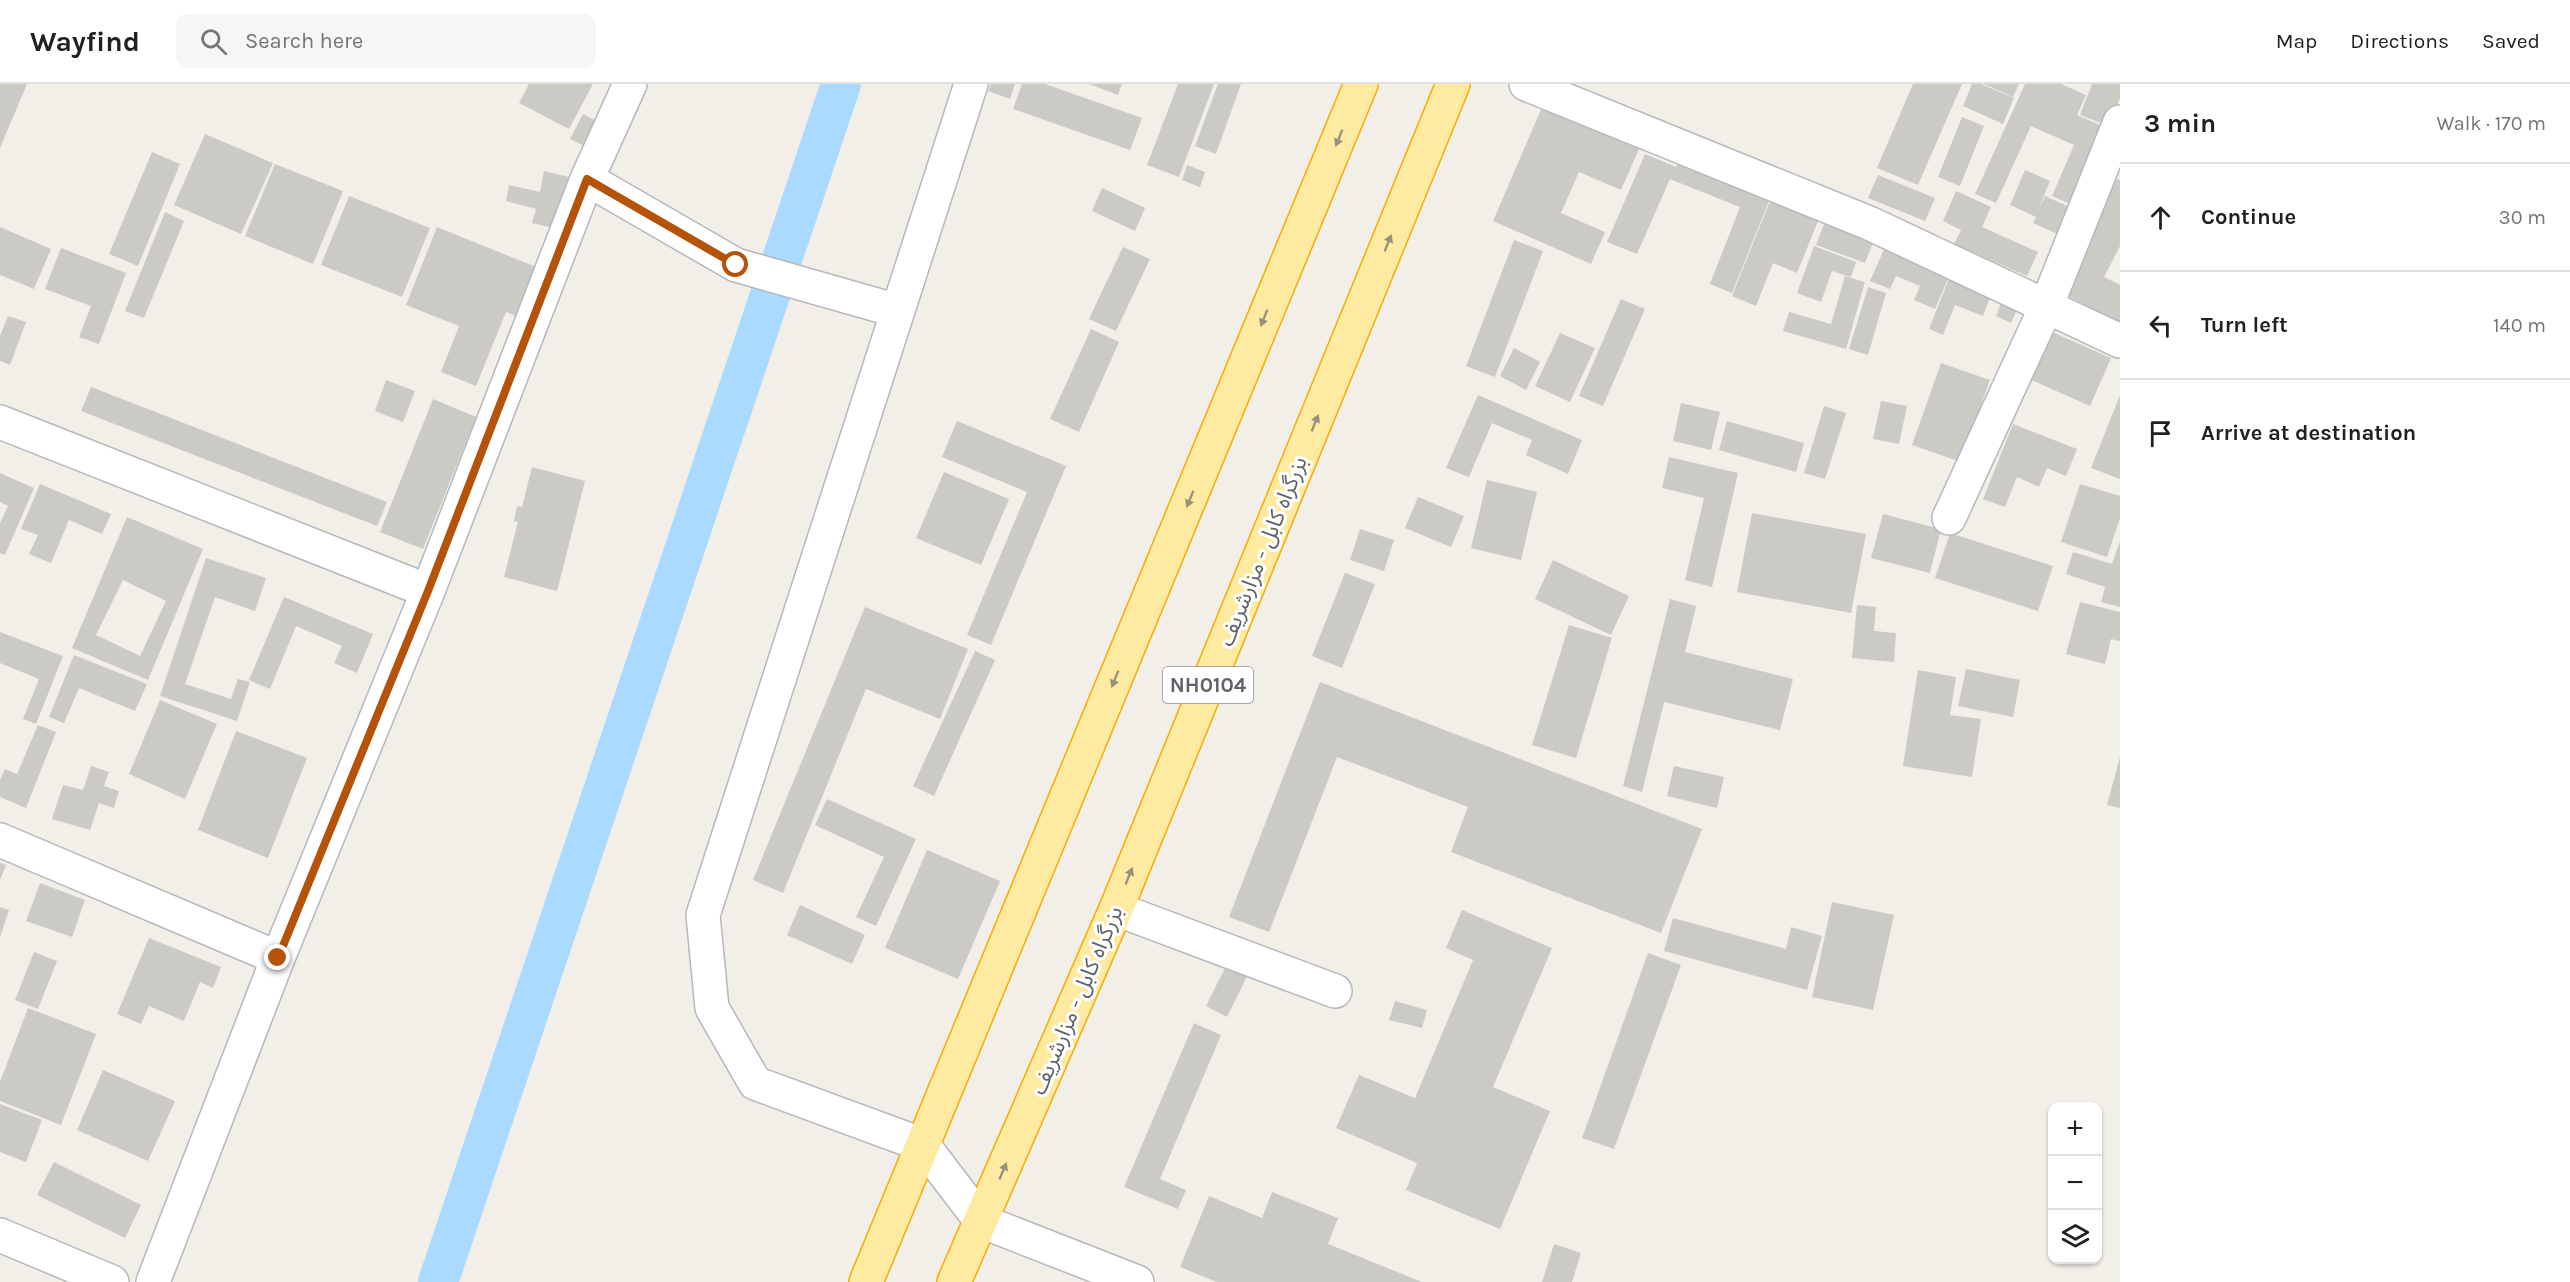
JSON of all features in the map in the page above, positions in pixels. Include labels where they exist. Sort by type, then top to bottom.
[{"type":"highway","points":[[866,1282],[1361,84]]},
{"type":"highway","name":"بزرگراه کابل - مزارشریف","points":[[954,1282],[1116,909],[1454,84]]},
{"type":"street","points":[[153,1282],[278,958],[428,591],[587,179],[630,84]]},
{"type":"street","points":[[971,84],[703,915],[712,1008],[755,1083],[923,1145],[981,1221],[1137,1282]]},
{"type":"street","points":[[1526,84],[1869,223],[2120,341]]},
{"type":"street","points":[[1949,518],[2046,307],[2120,122]]},
{"type":"street","points":[[587,179],[736,265],[897,311]]},
{"type":"street","points":[[0,422],[428,591]]},
{"type":"street","points":[[0,840],[278,958]]},
{"type":"street","points":[[1116,909],[1335,991]]},
{"type":"street","points":[[0,1235],[112,1282]]},
{"type":"building","points":[[0,84],[27,84],[0,148]]},
{"type":"building","points":[[529,84],[593,84],[569,129],[519,103]]},
{"type":"building","points":[[991,84],[1015,84],[1010,99],[988,91]]},
{"type":"building","points":[[1022,84],[1045,84],[1142,118],[1130,150],[1013,109]]},
{"type":"building","points":[[1089,84],[1122,84],[1118,95]]},
{"type":"building","points":[[1178,84],[1214,84],[1179,177],[1147,165]]},
{"type":"building","points":[[1218,84],[1241,84],[1216,154],[1195,146]]},
{"type":"building","points":[[1913,84],[1962,84],[1918,185],[1877,168]]},
{"type":"building","points":[[1972,84],[1981,84],[2014,98],[2003,124],[1963,106]]},
{"type":"building","points":[[1984,84],[2019,84],[2013,97]]},
{"type":"building","points":[[2025,84],[2061,84],[2086,95],[2077,115],[2112,130],[2077,207],[2052,196],[2074,145],[2031,126],[1996,203],[1975,194]]},
{"type":"building","points":[[2092,84],[2120,84],[2120,98],[2109,126],[2080,115]]},
{"type":"building","points":[[1543,105],[1640,147],[1621,190],[1579,172],[1561,213],[1605,232],[1591,264],[1493,221]]},
{"type":"building","points":[[583,114],[606,126],[592,150],[570,139]]},
{"type":"building","points":[[1962,117],[1984,126],[1960,186],[1938,177]]},
{"type":"building","points":[[205,134],[273,163],[241,234],[174,205]]},
{"type":"building","points":[[152,152],[180,164],[138,266],[109,254]]},
{"type":"building","points":[[1645,154],[1676,167],[1679,159],[1771,196],[1732,293],[1710,284],[1740,207],[1670,179],[1637,254],[1607,242]]},
{"type":"building","points":[[275,164],[343,191],[313,264],[245,236]]},
{"type":"building","points":[[1187,165],[1205,172],[1200,187],[1182,180]]},
{"type":"building","points":[[2025,170],[2050,181],[2038,210],[2045,196],[2074,209],[2062,236],[2033,223],[2036,217],[2010,205]]},
{"type":"building","points":[[544,171],[569,177],[557,229],[532,223],[536,209],[506,201],[509,185],[540,192]]},
{"type":"building","points":[[1878,175],[1935,198],[1925,221],[1868,198]]},
{"type":"building","points":[[2117,179],[2120,180],[2120,246],[2104,277],[2120,285],[2120,322],[2060,292]]},
{"type":"building","points":[[1102,188],[1145,208],[1135,231],[1092,211]]},
{"type":"building","points":[[1956,191],[1991,207],[1982,227],[2038,252],[2027,276],[1954,244],[1961,230],[1943,221]]},
{"type":"building","points":[[349,196],[430,228],[402,297],[321,265]]},
{"type":"building","points":[[1772,196],[1820,216],[1797,273],[1773,263],[1756,306],[1732,296]]},
{"type":"building","points":[[165,212],[184,221],[144,318],[125,311]]},
{"type":"building","points":[[1828,214],[1877,232],[1865,263],[1816,245]]},
{"type":"building","points":[[0,227],[51,249],[34,289],[0,275]]},
{"type":"building","points":[[437,227],[536,267],[516,316],[506,312],[476,386],[441,372],[459,326],[406,305]]},
{"type":"building","points":[[1514,240],[1543,251],[1495,377],[1466,366]]},
{"type":"building","points":[[1814,246],[1856,262],[1851,277],[1832,271],[1821,302],[1797,293]]},
{"type":"building","points":[[1123,247],[1150,259],[1116,331],[1089,319]]},
{"type":"building","points":[[1885,247],[1950,274],[1935,309],[1914,300],[1920,286],[1896,276],[1890,289],[1870,281]]},
{"type":"building","points":[[61,248],[126,273],[99,344],[79,337],[91,306],[45,289]]},
{"type":"building","points":[[1845,276],[1865,282],[1846,349],[1783,331],[1789,312],[1831,324]]},
{"type":"building","points":[[1950,276],[1992,293],[1983,316],[1955,305],[1943,335],[1929,329]]},
{"type":"building","points":[[1868,287],[1886,293],[1868,355],[1849,349]]},
{"type":"building","points":[[2004,296],[2020,303],[2011,323],[1996,316]]},
{"type":"building","points":[[1621,299],[1645,309],[1603,406],[1579,396]]},
{"type":"building","points":[[8,316],[26,322],[10,365],[0,361],[0,336]]},
{"type":"building","points":[[2041,327],[2111,358],[2090,406],[2020,375]]},
{"type":"building","points":[[1091,329],[1119,342],[1079,432],[1050,419]]},
{"type":"building","points":[[1560,333],[1595,348],[1570,402],[1535,386]]},
{"type":"building","points":[[1514,348],[1540,362],[1526,390],[1500,376]]},
{"type":"building","points":[[1941,363],[1990,380],[1961,462],[1912,445]]},
{"type":"building","points":[[386,380],[415,391],[403,422],[375,411]]},
{"type":"building","points":[[91,387],[387,502],[377,526],[81,411]]},
{"type":"building","points":[[1478,395],[1582,440],[1568,474],[1526,455],[1532,440],[1492,423],[1469,477],[1446,468]]},
{"type":"building","points":[[2120,395],[2120,479],[2091,468]]},
{"type":"building","points":[[433,399],[476,417],[423,549],[380,532]]},
{"type":"building","points":[[1881,401],[1907,406],[1899,444],[1873,439]]},
{"type":"building","points":[[1681,403],[1720,412],[1711,450],[1673,441]]},
{"type":"building","points":[[1824,406],[1846,413],[1825,479],[1804,473]]},
{"type":"building","points":[[957,421],[1066,466],[991,645],[967,635],[1027,492],[942,457]]},
{"type":"building","points":[[1727,421],[1804,443],[1796,472],[1719,450]]},
{"type":"building","points":[[2013,424],[2077,449],[2066,476],[2047,468],[2039,487],[2017,477],[2005,507],[1983,499]]},
{"type":"building","points":[[1669,457],[1738,473],[1712,587],[1685,580],[1704,498],[1662,488]]},
{"type":"building","points":[[532,467],[585,481],[557,591],[504,577],[518,522],[514,521],[517,506],[522,507]]},
{"type":"building","points":[[944,472],[1009,499],[981,565],[916,538]]},
{"type":"building","points":[[0,473],[34,488],[5,555],[0,553],[0,523],[8,506],[0,502]]},
{"type":"building","points":[[1487,480],[1537,492],[1521,560],[1471,548]]},
{"type":"building","points":[[40,484],[111,514],[102,534],[69,520],[51,563],[29,554],[38,535],[21,529]]},
{"type":"building","points":[[2080,484],[2120,496],[2120,518],[2107,557],[2061,542]]},
{"type":"building","points":[[1418,497],[1464,516],[1451,547],[1405,528]]},
{"type":"building","points":[[1752,513],[1866,534],[1851,613],[1737,592]]},
{"type":"building","points":[[1883,514],[1941,529],[1930,573],[1871,558]]},
{"type":"building","points":[[127,517],[203,549],[148,680],[72,648]],"holes":[[[123,580],[166,601],[140,656],[96,635]]]},
{"type":"building","points":[[1360,529],[1394,540],[1384,571],[1350,560]]},
{"type":"building","points":[[1950,533],[2053,566],[2038,611],[1935,578]]},
{"type":"building","points":[[2120,541],[2120,607],[2101,602],[2105,587],[2066,574],[2073,552],[2112,564]]},
{"type":"building","points":[[206,558],[266,578],[255,611],[215,597],[185,684],[231,699],[238,679],[250,682],[237,721],[160,696]]},
{"type":"building","points":[[1553,560],[1629,596],[1611,635],[1535,599]]},
{"type":"building","points":[[1345,573],[1375,584],[1342,668],[1312,656]]},
{"type":"building","points":[[284,597],[373,634],[357,673],[334,663],[342,646],[296,626],[270,689],[249,680]]},
{"type":"building","points":[[1670,599],[1696,606],[1685,652],[1793,679],[1780,730],[1664,702],[1642,792],[1623,786]]},
{"type":"building","points":[[2080,602],[2120,612],[2120,641],[2111,639],[2105,664],[2066,654]]},
{"type":"building","points":[[1857,605],[1876,607],[1874,631],[1896,633],[1894,662],[1852,658]]},
{"type":"building","points":[[865,607],[968,649],[940,719],[866,689],[783,893],[753,880]]},
{"type":"building","points":[[1569,625],[1612,638],[1576,758],[1532,745]]},
{"type":"building","points":[[0,632],[63,656],[36,724],[23,719],[39,679],[0,663]]},
{"type":"building","points":[[975,651],[995,660],[934,796],[913,786]]},
{"type":"building","points":[[74,655],[147,684],[135,711],[79,688],[64,723],[49,717]]},
{"type":"building","points":[[1966,669],[2020,680],[2013,717],[1958,706]]},
{"type":"building","points":[[1918,670],[1956,677],[1950,715],[1981,719],[1972,777],[1903,766]]},
{"type":"building","points":[[1320,682],[1702,829],[1661,933],[1451,852],[1468,807],[1337,757],[1269,932],[1229,917]]},
{"type":"building","points":[[160,700],[217,724],[185,799],[129,774]]},
{"type":"building","points":[[38,725],[56,732],[26,808],[0,797],[0,780],[5,769],[17,774]]},
{"type":"building","points":[[236,731],[307,758],[268,858],[198,830]]},
{"type":"building","points":[[2120,757],[2120,808],[2107,805]]},
{"type":"building","points":[[91,766],[109,772],[104,786],[119,791],[114,808],[99,803],[90,830],[52,819],[63,785],[83,790]]},
{"type":"building","points":[[1674,766],[1724,777],[1717,808],[1667,796]]},
{"type":"building","points":[[827,799],[916,839],[876,926],[856,917],[884,857],[815,825]]},
{"type":"building","points":[[927,850],[1000,881],[958,979],[885,948]]},
{"type":"building","points":[[0,863],[6,865],[0,880]]},
{"type":"building","points":[[40,883],[85,900],[72,937],[26,921]]},
{"type":"building","points":[[1832,902],[1894,915],[1873,1010],[1812,997]]},
{"type":"building","points":[[800,905],[865,935],[852,964],[787,935]]},
{"type":"building","points":[[0,907],[9,910],[0,937]]},
{"type":"building","points":[[1462,910],[1552,948],[1493,1087],[1550,1111],[1500,1229],[1406,1190],[1417,1163],[1336,1128],[1359,1075],[1415,1098],[1473,960],[1446,948]]},
{"type":"building","points":[[1673,918],[1786,949],[1791,927],[1822,936],[1807,990],[1664,951]]},
{"type":"building","points":[[149,938],[221,967],[213,988],[200,982],[184,1021],[149,1006],[141,1024],[117,1014]]},
{"type":"building","points":[[34,952],[57,961],[38,1009],[15,1000]]},
{"type":"building","points":[[1648,953],[1681,965],[1614,1149],[1582,1138]]},
{"type":"building","points":[[1231,956],[1252,966],[1227,1017],[1206,1006]]},
{"type":"building","points":[[1395,1001],[1427,1010],[1422,1028],[1389,1020]]},
{"type":"building","points":[[28,1008],[96,1034],[61,1125],[0,1101],[0,1082]]},
{"type":"building","points":[[1194,1023],[1221,1035],[1160,1179],[1186,1190],[1178,1209],[1124,1187]]},
{"type":"building","points":[[103,1070],[175,1101],[148,1161],[77,1130]]},
{"type":"building","points":[[0,1104],[42,1120],[26,1162],[0,1152]]},
{"type":"building","points":[[54,1162],[141,1205],[125,1238],[37,1195]]},
{"type":"building","points":[[1272,1192],[1338,1218],[1328,1244],[1422,1282],[1217,1282],[1180,1267],[1209,1196],[1262,1218]]},
{"type":"building","points":[[1554,1244],[1581,1253],[1572,1282],[1542,1282]]},
{"type":"waterway","points":[[438,1282],[841,84]]},
{"type":"route","points":[[278,958],[428,591],[587,179],[736,265]]}]
